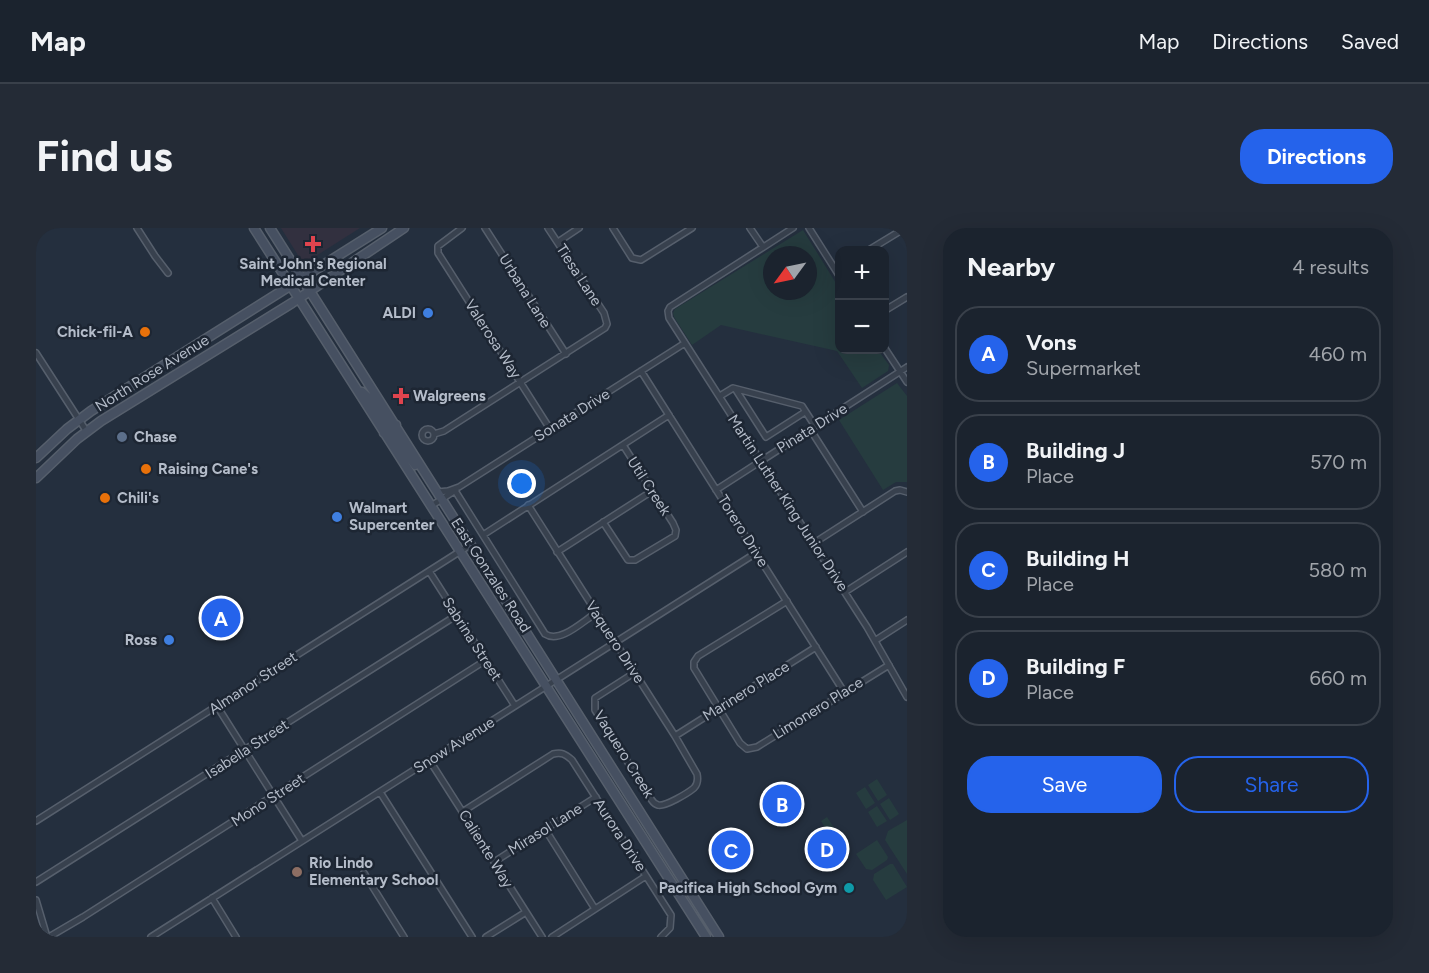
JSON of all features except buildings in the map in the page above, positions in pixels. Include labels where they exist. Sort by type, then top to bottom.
[{"type":"main road","name":"East Gonzales Road","points":[[254,228],[291,285],[296,301],[355,387],[706,937]]},
{"type":"main road","name":"East Gonzales Road","points":[[270,228],[719,937]]},
{"type":"main road","name":"North Rose Avenue","points":[[36,458],[79,420],[382,228]]},
{"type":"main road","name":"North Rose Avenue","points":[[36,478],[87,432],[296,301],[404,228]]},
{"type":"main road","points":[[355,387],[371,400],[389,426],[396,425]]},
{"type":"main road","points":[[384,433],[387,431],[392,433],[415,465],[424,471]]},
{"type":"main road","points":[[686,905],[693,909],[711,937]]},
{"type":"street","points":[[137,228],[168,273]]},
{"type":"street","name":"Valerosa Way","points":[[462,228],[445,240],[437,250],[550,429]]},
{"type":"street","name":"Urbana Lane","points":[[485,228],[566,354]]},
{"type":"street","name":"Tiesa Lane","points":[[548,228],[603,313],[607,324],[603,331],[566,354]]},
{"type":"street","points":[[558,242],[579,228]]},
{"type":"street","points":[[613,228],[632,258],[636,260],[641,260],[692,228]]},
{"type":"street","points":[[677,228],[681,235]]},
{"type":"street","points":[[750,228],[763,247]]},
{"type":"street","points":[[765,246],[793,228]]},
{"type":"street","points":[[808,228],[835,268]]},
{"type":"street","points":[[876,246],[905,228]]},
{"type":"street","name":"Martin Luther King Junior Drive","points":[[763,247],[670,307],[669,318],[876,640],[907,697]]},
{"type":"street","points":[[889,308],[907,297]]},
{"type":"street","name":"Sonata Drive","points":[[431,506],[440,496],[456,489],[685,343]]},
{"type":"street","points":[[36,353],[87,432]]},
{"type":"street","points":[[889,353],[907,382]]},
{"type":"street","points":[[434,434],[444,431],[566,354]]},
{"type":"street","name":"Pinata Drive","points":[[716,489],[907,367]]},
{"type":"street","name":"Torero Drive","points":[[641,371],[844,692]]},
{"type":"street","points":[[720,396],[733,388],[802,406],[812,428],[862,512]]},
{"type":"street","points":[[736,390],[766,436],[806,412]]},
{"type":"street","points":[[483,535],[669,415]]},
{"type":"street","name":"Util Creek","points":[[603,522],[628,560],[635,560],[675,536],[674,523],[623,445]]},
{"type":"street","points":[[456,489],[545,634],[558,638],[596,613]]},
{"type":"street","points":[[814,543],[900,490],[907,492]]},
{"type":"street","points":[[557,552],[652,491]]},
{"type":"street","name":"Vaquero Drive","points":[[528,505],[695,768],[698,780]]},
{"type":"street","name":"Almanor Street","points":[[36,821],[470,545]]},
{"type":"street","points":[[845,592],[907,552]]},
{"type":"street","name":"Snow Avenue","points":[[151,937],[756,553]]},
{"type":"street","name":"Sabrina Street","points":[[429,571],[515,706]]},
{"type":"street","points":[[719,708],[694,668],[693,662],[698,656],[787,601]]},
{"type":"street","name":"Isabella Street","points":[[36,882],[457,615]]},
{"type":"street","points":[[876,640],[907,620]]},
{"type":"street","name":"Marinero Place","points":[[675,736],[816,647]]},
{"type":"street","name":"Mono Street","points":[[48,937],[83,917],[486,660]]},
{"type":"street","name":"Limonero Place","points":[[719,708],[740,742],[747,749],[757,747],[889,665]]},
{"type":"street","name":"Vaquero Creek","points":[[634,673],[594,699],[595,710],[654,804],[660,806],[668,803],[695,787],[698,780]]},
{"type":"street","points":[[217,706],[302,841]]},
{"type":"street","name":"Aurora Drive","points":[[462,812],[549,756],[561,753],[572,760],[668,909],[672,922],[667,933],[661,937]]},
{"type":"street","name":"Caliente Way","points":[[430,761],[542,937]]},
{"type":"street","points":[[380,792],[472,937]]},
{"type":"street","name":"Mirasol Lane","points":[[494,862],[596,797]]},
{"type":"street","points":[[545,830],[596,909]]},
{"type":"street","points":[[364,873],[404,937]]},
{"type":"street","points":[[552,937],[646,876]]},
{"type":"street","points":[[212,898],[236,937]]},
{"type":"street","points":[[36,900],[48,937]]},
{"type":"street","points":[[486,937],[526,912]]},
{"type":"shaded area","name":"Saint John's Regional Medical Center","points":[[281,228],[360,228],[308,261],[301,260]]},
{"type":"green space","points":[[803,230],[813,246],[777,246]]},
{"type":"green space","points":[[817,253],[835,282],[835,351],[721,325],[692,345],[673,313],[675,309],[763,255],[763,300],[817,300]]},
{"type":"green space","points":[[839,354],[881,354],[889,365],[888,371],[862,388]]},
{"type":"green space","points":[[897,383],[907,396],[907,482],[896,482],[883,490],[839,420]]},
{"type":"green space","points":[[877,779],[887,795],[878,801],[868,785]]},
{"type":"green space","points":[[865,787],[875,803],[866,809],[856,793]]},
{"type":"green space","points":[[889,798],[899,814],[890,820],[880,804]]},
{"type":"green space","points":[[877,806],[887,821],[877,827],[868,812]]},
{"type":"green space","points":[[827,817],[849,851],[835,860],[832,856],[838,852],[834,847],[836,845],[821,821]]},
{"type":"green space","points":[[907,820],[907,874],[885,840],[888,831]]},
{"type":"green space","points":[[877,840],[888,857],[887,860],[872,870],[866,869],[856,854]]},
{"type":"green space","points":[[893,864],[907,887],[886,900],[873,880],[874,874]]},
{"type":"place","name":"Saint John's Regional Medical Center","points":[[313,244]]},
{"type":"place","name":"ALDI","points":[[428,313]]},
{"type":"place","name":"Chick-fil-A","points":[[145,332]]},
{"type":"place","name":"Walgreens","points":[[401,396]]},
{"type":"place","name":"Chase","points":[[122,437]]},
{"type":"place","name":"Raising Cane's","points":[[146,469]]},
{"type":"place","name":"Chili's","points":[[105,498]]},
{"type":"place","name":"Walmart Supercenter","points":[[337,517]]},
{"type":"place","name":"Vons","points":[[221,618]]},
{"type":"place","name":"Ross","points":[[169,640]]},
{"type":"place","name":"Building J","points":[[782,804]]},
{"type":"place","name":"Building F","points":[[827,849]]},
{"type":"place","name":"Building H","points":[[731,850]]},
{"type":"place","name":"Rio Lindo Elementary School","points":[[297,872]]},
{"type":"place","name":"Pacifica High School Gym","points":[[849,888]]}]
